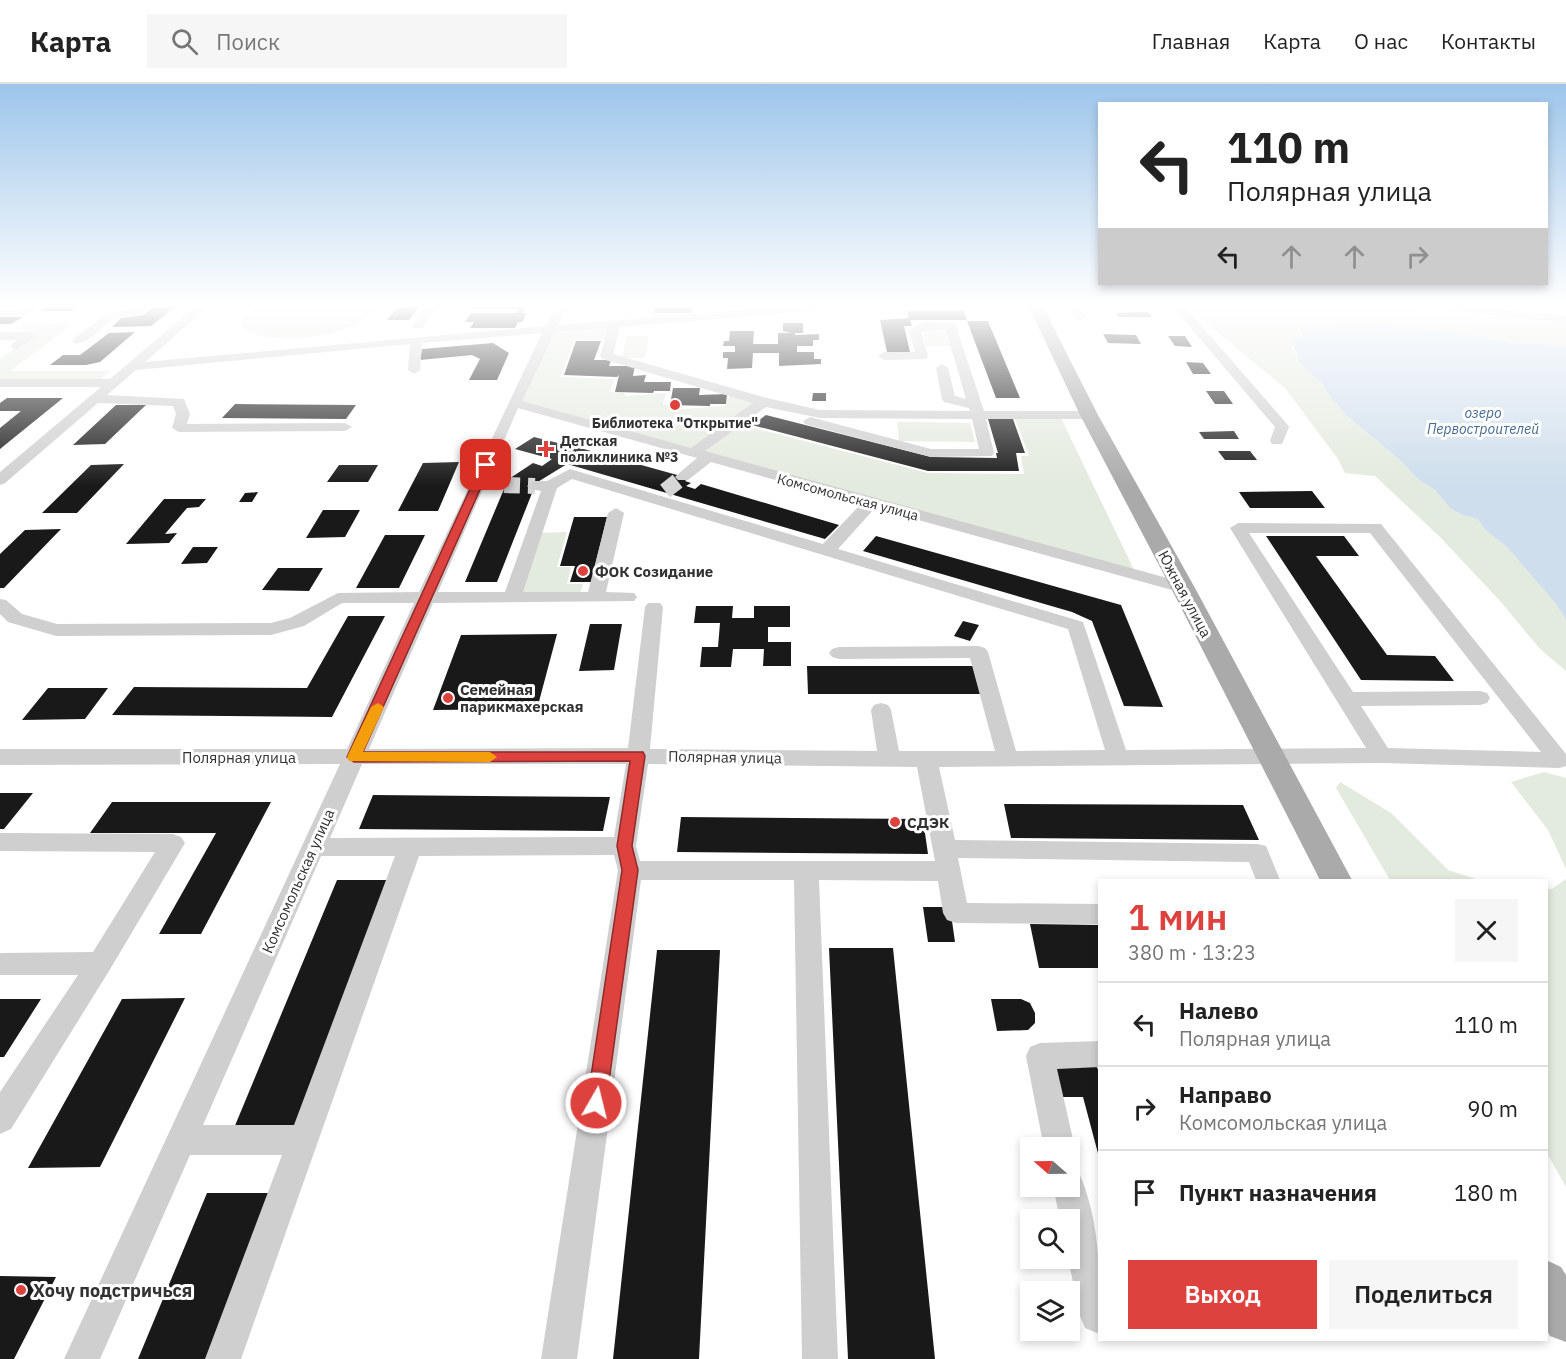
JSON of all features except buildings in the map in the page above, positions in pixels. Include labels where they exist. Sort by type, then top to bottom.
[{"type":"main road","name":"Южная улица","points":[[1065,366],[1335,879]]},
{"type":"main road","points":[[1548,1286],[1566,1320]]},
{"type":"street","points":[[0,480],[132,367],[137,366]]},
{"type":"street","name":"Комсомольская улица","points":[[82,1359],[427,597],[486,486],[514,403],[532,366]]},
{"type":"street","points":[[639,366],[761,405],[932,453],[987,453],[963,366]]},
{"type":"street","points":[[1230,366],[1282,427],[1277,441]]},
{"type":"street","points":[[942,368],[949,399],[976,410]]},
{"type":"street","points":[[0,383],[114,383]]},
{"type":"street","points":[[95,399],[179,402],[183,414],[179,428],[345,427]]},
{"type":"street","name":"Комсомольская улица","points":[[514,403],[1183,588]]},
{"type":"street","points":[[683,477],[700,456],[761,405],[820,414],[976,410],[1089,415]]},
{"type":"street","points":[[512,597],[542,486],[570,474],[660,495],[827,550],[1076,626],[1119,758]]},
{"type":"street","points":[[827,550],[871,503]]},
{"type":"street","points":[[596,597],[616,513]]},
{"type":"street","name":"Полярная улица","points":[[0,756],[638,756],[1008,759],[1382,755],[1558,760],[1375,528],[1238,528],[1345,699]]},
{"type":"street","points":[[0,604],[15,618],[56,630],[271,629],[297,622],[338,598],[628,597]]},
{"type":"street","points":[[559,1359],[627,858],[654,607]]},
{"type":"street","points":[[839,653],[978,652],[1008,759]]},
{"type":"street","points":[[1345,699],[1480,698]]},
{"type":"street","points":[[1345,699],[1382,755]]},
{"type":"street","points":[[881,710],[889,759]]},
{"type":"street","points":[[926,759],[956,913],[1098,914]]},
{"type":"street","points":[[0,1119],[100,963],[173,843],[2,844]]},
{"type":"street","points":[[223,1359],[411,846]]},
{"type":"street","points":[[314,847],[411,846],[806,871],[947,860],[1257,853],[1268,879]]},
{"type":"street","points":[[806,871],[820,1359]]},
{"type":"street","points":[[0,964],[100,963]]},
{"type":"street","points":[[1058,1137],[1040,1056],[1098,1054]]},
{"type":"street","points":[[181,1140],[303,1140]]},
{"type":"street","points":[[1071,1197],[1098,1316]]},
{"type":"shaded area","points":[[0,366],[16,366],[10,371],[110,371],[97,382],[0,381]]},
{"type":"shaded area","points":[[536,366],[565,366],[561,377],[615,379],[609,392],[624,393],[626,396],[666,393],[663,404],[683,409],[725,406],[730,395],[757,402],[692,450],[519,402]]},
{"type":"shaded area","points":[[1259,366],[1303,366],[1322,384],[1347,416],[1400,460],[1419,480],[1435,490],[1450,508],[1462,515],[1478,519],[1485,530],[1506,546],[1556,604],[1566,620],[1566,671],[1540,649],[1501,602],[1440,537],[1375,476],[1345,473],[1338,459],[1285,388]]},
{"type":"shaded area","points":[[1014,416],[1060,416],[1135,572],[699,453],[739,424],[928,473],[1024,474],[1021,456],[1029,456]]},
{"type":"shaded area","points":[[897,422],[970,423],[975,442],[899,441]]},
{"type":"shaded area","points":[[567,532],[557,567],[571,567],[567,584],[583,584],[580,594],[516,595],[537,533]]},
{"type":"shaded area","points":[[1544,772],[1566,778],[1566,869],[1548,830],[1511,782]]},
{"type":"shaded area","points":[[1340,782],[1391,813],[1448,870],[1476,879],[1389,879],[1336,788]]},
{"type":"shaded area","points":[[1566,879],[1566,1187],[1548,1155],[1548,889],[1552,889]]},
{"type":"water","name":"озеро Первостроителей","points":[[1303,366],[1566,366],[1566,620],[1556,604],[1506,546],[1485,530],[1478,519],[1462,515],[1450,508],[1435,490],[1419,480],[1400,460],[1347,416],[1322,384]]},
{"type":"tunnel","points":[[665,491],[683,477]]},
{"type":"tunnel","points":[[504,485],[535,486]]},
{"type":"slow traffic","points":[[378,707],[354,757],[490,757]]},
{"type":"place","name":"Библиотека \"Открытие\"","points":[[675,405]]},
{"type":"place","name":"Детская поликлиника №3","points":[[546,449]]},
{"type":"place","name":"ФОК Созидание","points":[[583,571]]},
{"type":"place","name":"Семейная парикмахерская","points":[[448,698]]},
{"type":"place","name":"СДЭК","points":[[895,822]]},
{"type":"place","name":"Хочу подстричься","points":[[21,1290]]},
{"type":"route","points":[[486,465],[354,757],[638,756],[624,846],[630,870],[596,1103]]}]
